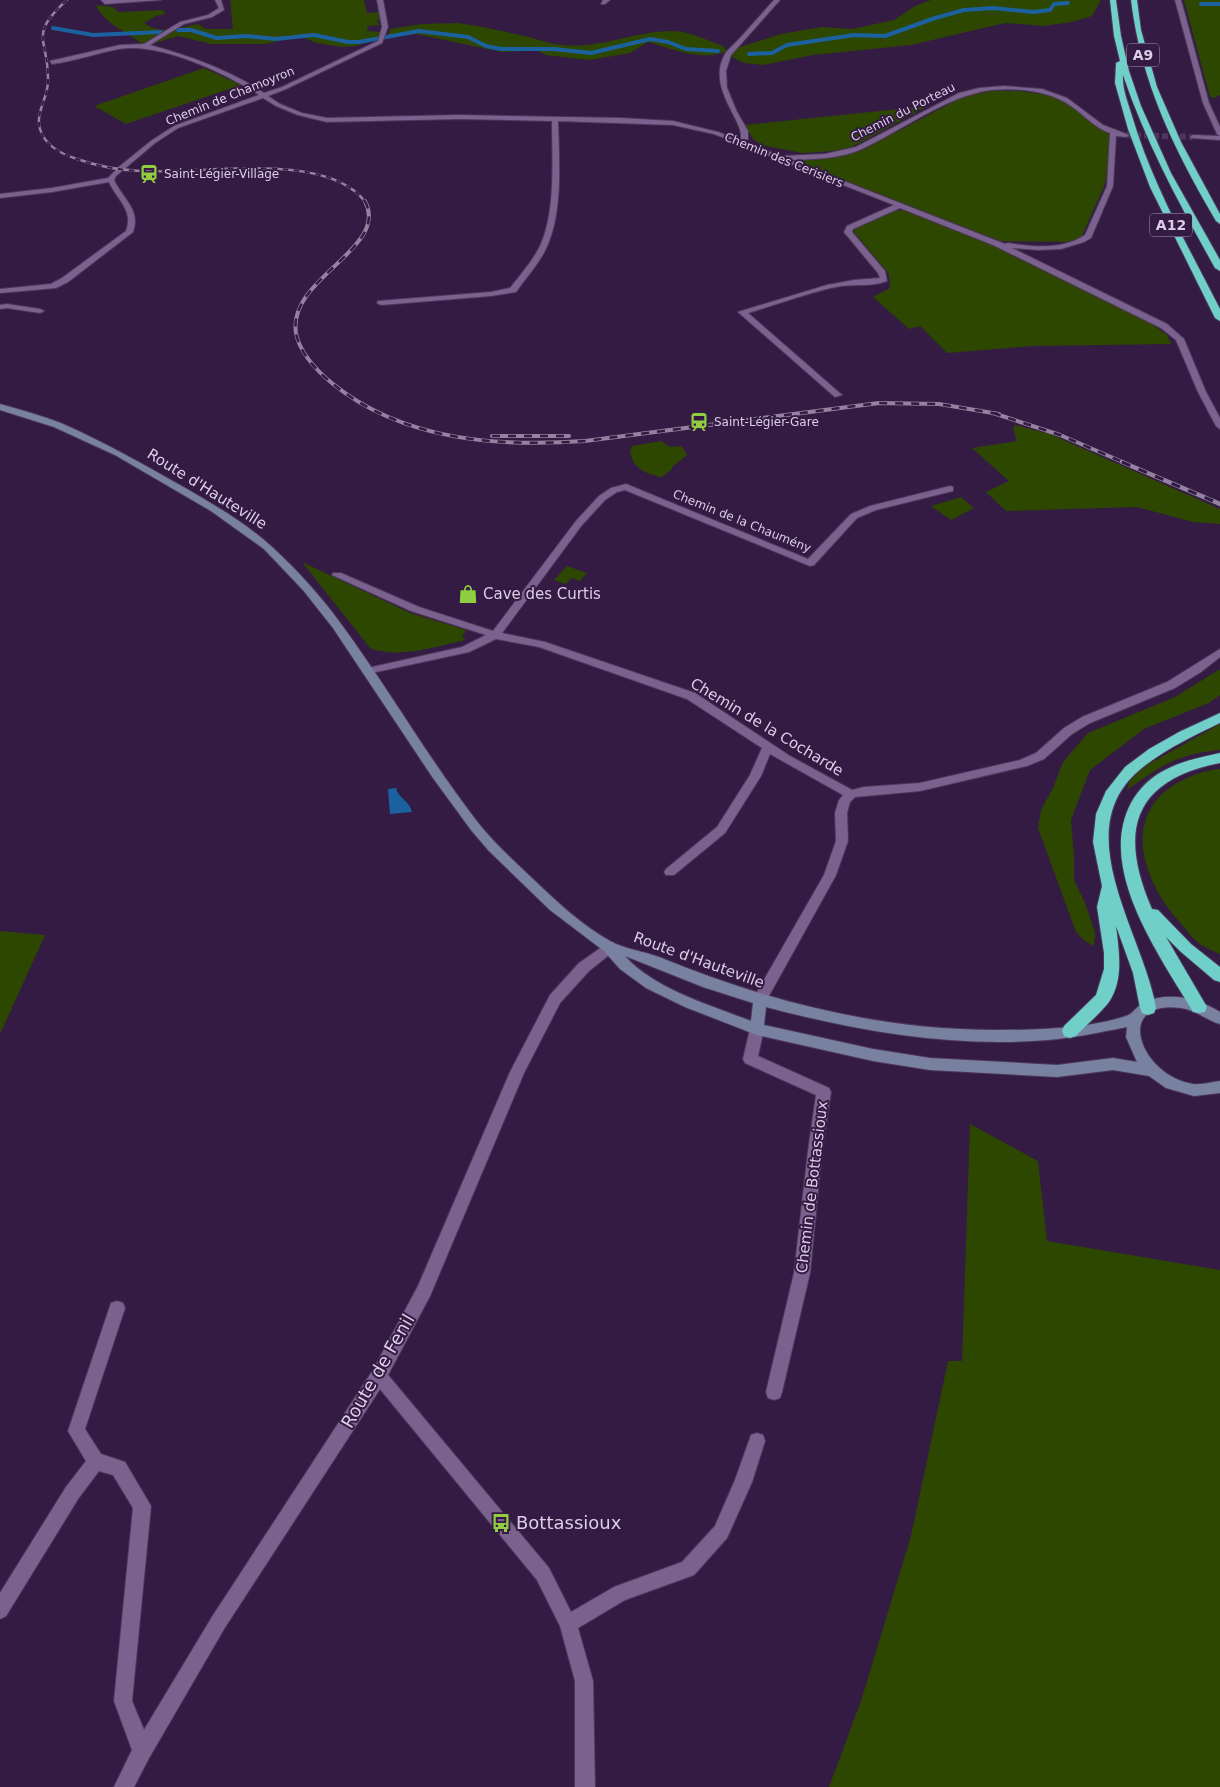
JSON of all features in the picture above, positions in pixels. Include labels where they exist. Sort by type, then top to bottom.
[{"type":"highway","name":"A9","points":[[1113,0],[1121,54],[1134,96],[1182,200],[1220,268]]},
{"type":"highway","name":"A9","points":[[1134,0],[1140,40],[1152,84],[1175,138],[1219,218]]},
{"type":"highway","name":"A12","points":[[1121,54],[1119,83],[1132,128],[1154,187],[1220,318]]},
{"type":"highway","points":[[1148,1008],[1142,971],[1108,887],[1102,859],[1100,832],[1104,812],[1110,792],[1124,775],[1145,756],[1220,717]]},
{"type":"highway","points":[[1199,1007],[1140,899],[1129,866],[1127,851],[1129,823],[1138,801],[1152,784],[1171,771],[1195,762],[1220,758]]},
{"type":"highway","points":[[1070,1031],[1103,998],[1112,969],[1112,953],[1105,907],[1108,887]]},
{"type":"highway","points":[[1140,899],[1180,942],[1220,976]]},
{"type":"main road","name":"Route d'Hauteville","points":[[0,407],[57,425],[118,453],[214,510],[254,537],[307,588],[338,626],[441,782],[475,827],[512,868],[554,907],[609,947],[625,965],[651,984],[690,1003],[757,1029],[835,1048],[930,1064],[1057,1070],[1113,1064],[1153,1071]]},
{"type":"main road","name":"Route d'Hauteville","points":[[609,947],[633,952],[707,983],[760,999],[841,1020],[932,1034],[1036,1035],[1135,1020]]},
{"type":"main road","points":[[757,1029],[760,999]]},
{"type":"main road","points":[[1220,1019],[1199,1007],[1177,1002],[1163,1002],[1148,1008],[1135,1020],[1132,1035],[1134,1046],[1143,1062],[1170,1082],[1183,1087],[1202,1090],[1220,1087]]},
{"type":"street","points":[[104,0],[105,2],[158,0]]},
{"type":"street","points":[[52,62],[120,47],[145,46],[182,23],[218,13],[222,8],[218,0]]},
{"type":"street","name":"Chemin de Chamoyron","points":[[111,180],[113,175],[122,167],[153,142],[176,127],[216,111],[264,96],[380,42],[385,34],[384,16],[380,0]]},
{"type":"street","points":[[741,143],[745,139],[745,131],[734,112],[724,88],[723,71],[728,55],[777,0]]},
{"type":"street","points":[[1178,0],[1206,103],[1220,136],[1193,137]]},
{"type":"street","name":"Chemin des Cerisiers","points":[[145,46],[183,56],[214,69],[270,100],[300,114],[327,120],[458,117],[555,118],[673,124],[703,129],[996,243],[1164,326],[1180,339],[1202,392],[1220,426]]},
{"type":"street","name":"Chemin du Porteau","points":[[781,159],[825,156],[858,148],[955,97],[988,88],[1028,90],[1058,97],[1072,104],[1100,127],[1113,133],[1126,135]]},
{"type":"street","points":[[381,303],[472,296],[513,290],[532,264],[546,239],[551,213],[555,118]]},
{"type":"street","points":[[996,243],[1037,248],[1054,247],[1083,241],[1088,236],[1110,186],[1113,133]]},
{"type":"street","points":[[0,196],[111,180],[133,215],[134,223],[130,232],[54,286],[0,291]]},
{"type":"street","points":[[838,395],[742,312],[835,286],[855,282],[879,282],[884,279],[882,273],[848,232],[850,228],[900,205]]},
{"type":"street","points":[[0,307],[40,311]]},
{"type":"street","name":"Chemin de la Chaumény","points":[[496,635],[579,523],[602,498],[614,490],[626,486],[810,563],[854,516],[873,508],[950,489]]},
{"type":"street","name":"Chemin de la Cocharde","points":[[337,575],[415,609],[496,635],[541,644],[691,696],[786,759],[851,794]]},
{"type":"street","points":[[367,671],[465,650],[496,635]]},
{"type":"street","points":[[760,999],[830,875],[842,841],[841,813],[845,800],[851,794],[864,791],[911,788],[1023,763],[1040,756],[1068,732],[1086,720],[1171,685],[1197,670],[1220,652]]},
{"type":"street","points":[[670,872],[720,830],[755,776],[768,747]]},
{"type":"street","name":"Route de Fenil","points":[[124,1787],[142,1751],[218,1623],[379,1376],[424,1291],[517,1072],[555,1000],[584,966],[609,947]]},
{"type":"street","name":"Chemin de Bottassioux","points":[[757,1029],[750,1059],[824,1092],[815,1151],[802,1273],[774,1392]]},
{"type":"street","points":[[117,1308],[76,1431],[96,1461],[119,1468],[142,1506],[123,1701],[142,1751]]},
{"type":"street","points":[[379,1376],[543,1574],[568,1624],[584,1681],[585,1787]]},
{"type":"street","points":[[568,1624],[620,1593],[688,1569],[721,1532],[743,1482],[757,1440]]},
{"type":"street","points":[[0,1610],[72,1493],[96,1461]]},
{"type":"green space","points":[[230,0],[364,0],[367,13],[380,12],[381,18],[377,21],[380,25],[368,26],[367,31],[382,32],[380,37],[374,38],[374,40],[356,46],[342,47],[316,43],[303,37],[266,44],[211,44],[178,36],[145,46],[105,18],[96,5],[113,7],[118,12],[163,10],[166,14],[156,16],[144,23],[157,29],[171,30],[198,24],[206,29],[233,29]]},
{"type":"green space","points":[[931,0],[1100,0],[1100,2],[1092,16],[1072,22],[1044,26],[1005,23],[911,45],[813,55],[763,65],[744,63],[728,55],[734,49],[781,34],[822,27],[852,29],[894,20],[915,6]]},
{"type":"green space","points":[[1184,0],[1220,0],[1220,95],[1215,98],[1210,97]]},
{"type":"green space","points":[[458,23],[494,29],[550,43],[576,46],[647,33],[675,31],[693,35],[723,46],[727,51],[718,54],[698,55],[648,42],[630,53],[590,60],[545,55],[537,50],[502,52],[416,34],[388,37],[390,29],[422,24]]},
{"type":"green space","points":[[204,68],[241,85],[126,124],[94,106]]},
{"type":"green space","points":[[992,91],[1021,91],[1058,97],[1113,133],[1105,184],[1081,238],[1069,242],[1000,241],[803,164],[802,161],[838,157],[861,151],[962,97]]},
{"type":"green space","points":[[928,106],[850,148],[833,151],[802,153],[761,145],[753,139],[745,125]]},
{"type":"green space","points":[[903,210],[995,246],[1140,316],[1167,335],[1171,344],[1033,346],[947,353],[920,326],[909,329],[873,297],[890,288],[889,274],[854,232],[855,229],[895,211]]},
{"type":"green space","points":[[1015,425],[1050,434],[1220,509],[1220,524],[1193,522],[1137,507],[1006,511],[986,492],[1009,481],[972,448],[1017,441],[1013,429]]},
{"type":"green space","points":[[661,441],[670,447],[682,446],[687,455],[662,477],[641,470],[634,462],[630,451],[632,446]]},
{"type":"green space","points":[[961,497],[974,508],[951,520],[931,506]]},
{"type":"green space","points":[[302,562],[410,613],[466,630],[462,637],[466,640],[407,652],[371,649]]},
{"type":"green space","points":[[567,566],[587,573],[580,581],[571,578],[566,584],[554,580]]},
{"type":"green space","points":[[1220,669],[1220,695],[1209,703],[1144,729],[1090,770],[1071,820],[1074,880],[1085,903],[1095,932],[1094,946],[1085,941],[1076,932],[1038,828],[1041,810],[1053,788],[1063,762],[1088,733],[1175,697]]},
{"type":"green space","points":[[1220,724],[1220,750],[1192,755],[1170,762],[1127,790],[1131,778],[1147,765]]},
{"type":"green space","points":[[1220,769],[1220,954],[1205,947],[1196,940],[1164,902],[1154,885],[1147,866],[1143,848],[1143,830],[1149,812],[1160,797],[1177,783],[1203,772]]},
{"type":"green space","points":[[0,931],[45,935],[0,1034]]},
{"type":"green space","points":[[970,1124],[1038,1161],[1047,1241],[1220,1270],[1220,1787],[829,1787],[861,1701],[911,1536],[948,1361],[962,1361]]},
{"type":"water","points":[[396,788],[412,812],[390,814],[388,789]]},
{"type":"waterway","points":[[749,54],[772,53],[787,45],[854,35],[885,36],[964,10],[993,8],[1034,12],[1050,10],[1054,4],[1068,3]]},
{"type":"waterway","points":[[1201,4],[1220,4]]},
{"type":"waterway","points":[[53,28],[93,35],[161,32]]},
{"type":"waterway","points":[[178,30],[191,30],[217,38],[246,36],[276,39],[314,35],[348,42],[359,42],[419,31],[468,37],[486,46],[501,49],[554,49],[591,53],[650,39],[668,42],[686,49],[718,51]]},
{"type":"tunnel","points":[[1126,135],[1193,137]]},
{"type":"railway","points":[[67,0],[47,22],[43,38],[48,81],[40,111],[39,123],[42,135],[54,148],[71,157],[92,164],[132,170],[165,171],[260,168],[293,170],[323,176],[348,186],[365,202]]},
{"type":"railway","points":[[365,202],[369,218],[364,234],[306,296],[297,314],[296,333],[301,348],[310,362],[333,384],[361,403],[390,418],[421,429],[486,441],[552,443],[585,441],[879,403],[939,404],[993,413]]},
{"type":"railway","points":[[993,413],[999,414]]},
{"type":"railway","points":[[993,413],[1060,435],[1125,463]]},
{"type":"railway","points":[[492,436],[569,436]]},
{"type":"railway","points":[[1122,462],[1220,504]]},
{"type":"place","name":"Saint-Légier-Village","points":[[149,174]]},
{"type":"place","name":"Saint-Légier-Gare","points":[[699,422]]},
{"type":"place","name":"Cave des Curtis","points":[[468,594]]},
{"type":"place","name":"Bottassioux","points":[[501,1523]]}]
